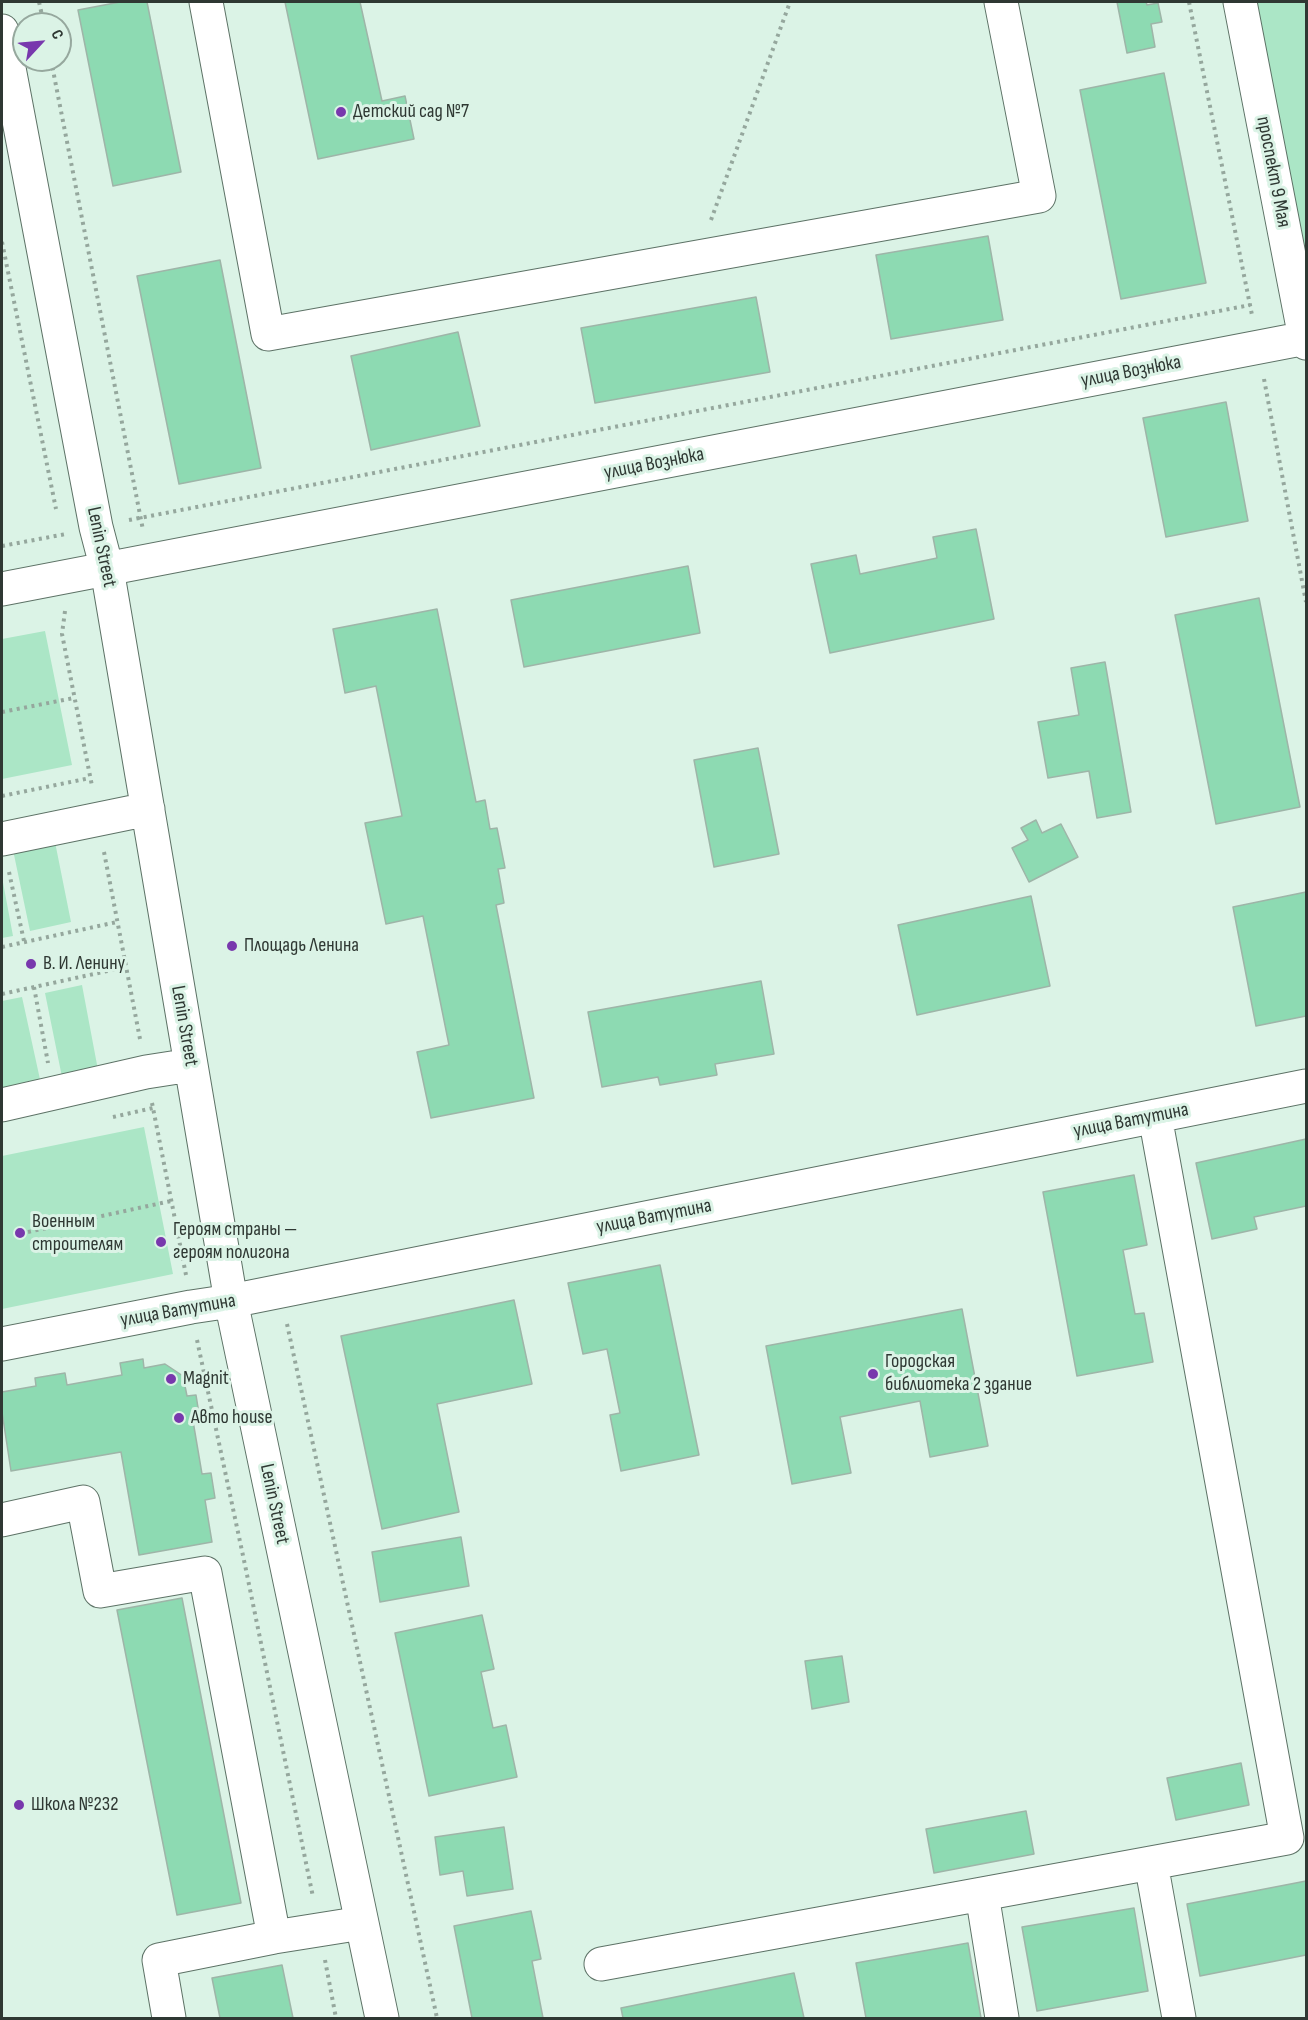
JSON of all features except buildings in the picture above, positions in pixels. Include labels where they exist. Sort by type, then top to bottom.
[{"type":"street","points":[[206,2],[268,334],[1039,196],[1001,2]]},
{"type":"street","name":"проспект 9 Мая","points":[[1240,2],[1306,339]]},
{"type":"street","name":"Lenin Street","points":[[2,31],[96,527],[106,569],[231,1301],[382,2019]]},
{"type":"street","name":"улица Вознюка","points":[[2,589],[1306,339]]},
{"type":"street","points":[[2,839],[148,809]]},
{"type":"street","points":[[2,1105],[146,1072],[191,1065]]},
{"type":"street","name":"улица Ватутина","points":[[2,1344],[231,1301],[1306,1086]]},
{"type":"street","points":[[601,1964],[1287,1838],[1155,1116]]},
{"type":"street","points":[[2,1520],[84,1502],[100,1591],[205,1573],[274,1937]]},
{"type":"street","points":[[1151,1863],[1179,2019]]},
{"type":"street","points":[[982,1894],[1002,2019]]},
{"type":"street","points":[[169,2019],[159,1960],[274,1937],[362,1923]]},
{"type":"path","points":[[698,257],[790,2]]},
{"type":"path","points":[[1189,2],[1250,305],[1306,602]]},
{"type":"path","points":[[53,72],[142,517],[146,561]]},
{"type":"path","points":[[2,242],[56,511]]},
{"type":"path","points":[[2,546],[142,517],[1250,305]]},
{"type":"path","points":[[61,534],[70,576],[62,634],[191,1307]]},
{"type":"path","points":[[2,712],[74,698]]},
{"type":"path","points":[[2,796],[90,778]]},
{"type":"path","points":[[2,839],[24,941]]},
{"type":"path","points":[[2,947],[117,922]]},
{"type":"path","points":[[2,994],[126,967]]},
{"type":"path","points":[[34,987],[54,1093]]},
{"type":"path","points":[[28,1232],[171,1201]]},
{"type":"path","points":[[298,1322],[287,1324],[437,2019]]},
{"type":"green space","points":[[1255,2],[1306,2],[1306,267]]},
{"type":"green space","points":[[45,631],[72,765],[2,779],[2,639]]},
{"type":"green space","points":[[55,842],[71,922],[30,931],[13,850]]},
{"type":"green space","points":[[2,877],[13,936],[2,938]]},
{"type":"green space","points":[[82,985],[98,1070],[62,1077],[45,993]]},
{"type":"green space","points":[[22,997],[41,1084],[2,1093],[2,1001]]},
{"type":"green space","points":[[144,1127],[173,1274],[2,1309],[2,1156]]},
{"type":"place","name":"Детский сад №7","points":[[341,112]]},
{"type":"place","name":"Площадь Ленина","points":[[232,946]]},
{"type":"place","name":"В. И. Ленину","points":[[31,964]]},
{"type":"place","name":"Военным строителям","points":[[20,1233]]},
{"type":"place","name":"Героям страны — героям полигона","points":[[161,1242]]},
{"type":"place","name":"Городская библиотека 2 здание","points":[[873,1374]]},
{"type":"place","name":"Magnit","points":[[171,1379]]},
{"type":"place","name":"Авто house","points":[[179,1418]]},
{"type":"place","name":"Школа №232","points":[[19,1805]]}]
